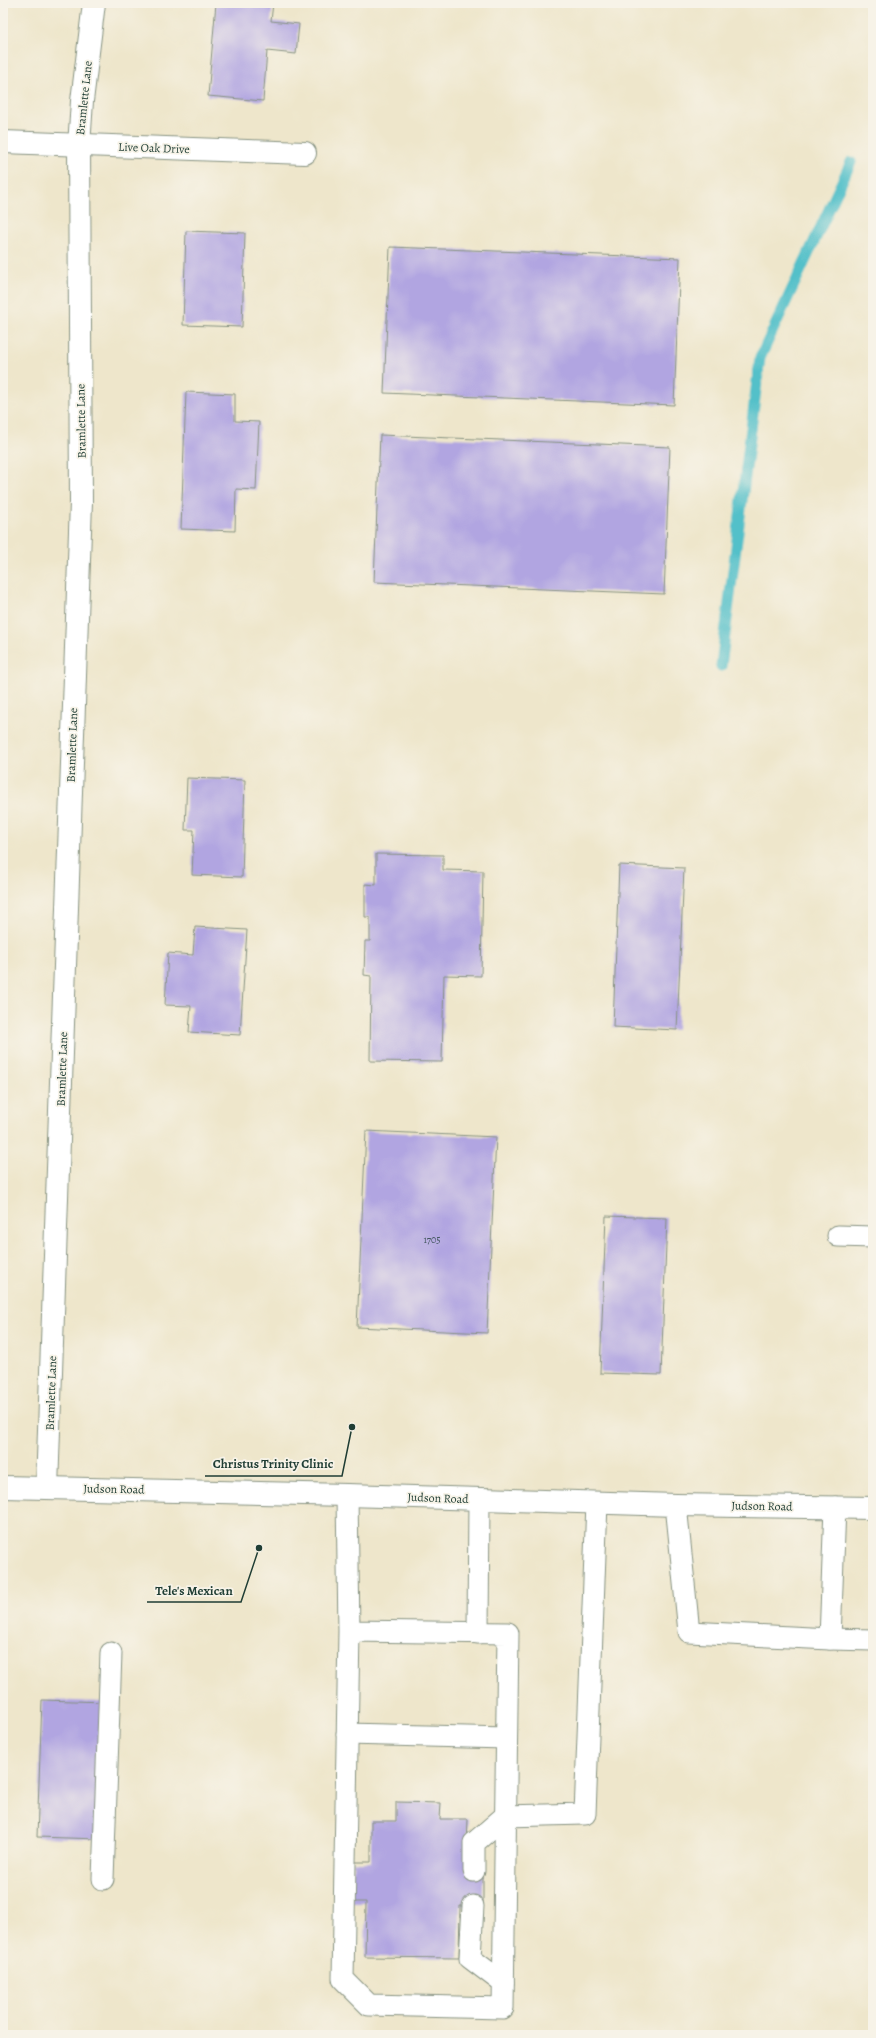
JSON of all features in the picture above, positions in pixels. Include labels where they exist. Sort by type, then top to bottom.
[{"type":"street","name":"Bramlette Lane","points":[[48,1488],[80,541],[79,146],[82,101],[94,3]]},
{"type":"street","name":"Live Oak Drive","points":[[3,142],[79,146],[305,153]]},
{"type":"street","name":"Judson Road","points":[[3,1487],[347,1495],[676,1505],[873,1508]]},
{"type":"lane","points":[[838,1236],[873,1237]]},
{"type":"lane","points":[[347,1495],[348,1631],[343,1979],[369,2005],[503,2008],[508,1633],[348,1631]]},
{"type":"lane","points":[[478,1633],[479,1499]]},
{"type":"lane","points":[[474,1871],[474,1843],[506,1816],[585,1814],[597,1503]]},
{"type":"lane","points":[[676,1505],[689,1632],[873,1640]]},
{"type":"lane","points":[[830,1639],[835,1507]]},
{"type":"lane","points":[[103,1879],[111,1652]]},
{"type":"lane","points":[[347,1734],[506,1738]]},
{"type":"lane","points":[[473,1906],[470,1958],[503,1984]]},
{"type":"building","points":[[216,3],[273,3],[271,21],[299,24],[296,54],[267,51],[263,101],[208,96]]},
{"type":"building","points":[[186,231],[245,233],[242,327],[183,325]]},
{"type":"building","points":[[390,247],[680,258],[674,405],[384,393]]},
{"type":"building","points":[[186,392],[235,394],[235,421],[259,422],[256,490],[236,489],[235,531],[181,529]]},
{"type":"building","points":[[380,435],[670,447],[664,594],[374,582]]},
{"type":"building","points":[[187,778],[245,780],[242,877],[192,875],[194,830],[185,830]]},
{"type":"building","points":[[376,854],[443,855],[443,870],[483,871],[481,976],[444,975],[442,1062],[370,1061],[371,976],[364,975],[365,941],[370,941],[370,917],[365,917],[365,884],[376,885]]},
{"type":"building","points":[[619,865],[684,868],[677,1030],[613,1027]]},
{"type":"building","points":[[195,927],[247,930],[240,1035],[189,1032],[191,1006],[165,1005],[168,953],[193,955]]},
{"type":"building","points":[[366,1131],[496,1137],[487,1333],[357,1327]]},
{"type":"building","points":[[606,1216],[667,1218],[661,1375],[600,1373]]},
{"type":"building","points":[[42,1700],[105,1702],[99,1839],[37,1837]]},
{"type":"building","points":[[396,1802],[441,1803],[440,1819],[468,1819],[466,1871],[483,1871],[483,1907],[460,1906],[459,1958],[365,1957],[366,1902],[352,1902],[353,1862],[371,1862],[371,1821],[396,1821]]},
{"type":"waterway","points":[[721,666],[760,358],[851,162]]},
{"type":"place","name":"Christus Trinity Clinic","points":[[352,1427]]},
{"type":"place","name":"Tele's Mexican","points":[[259,1548]]}]
